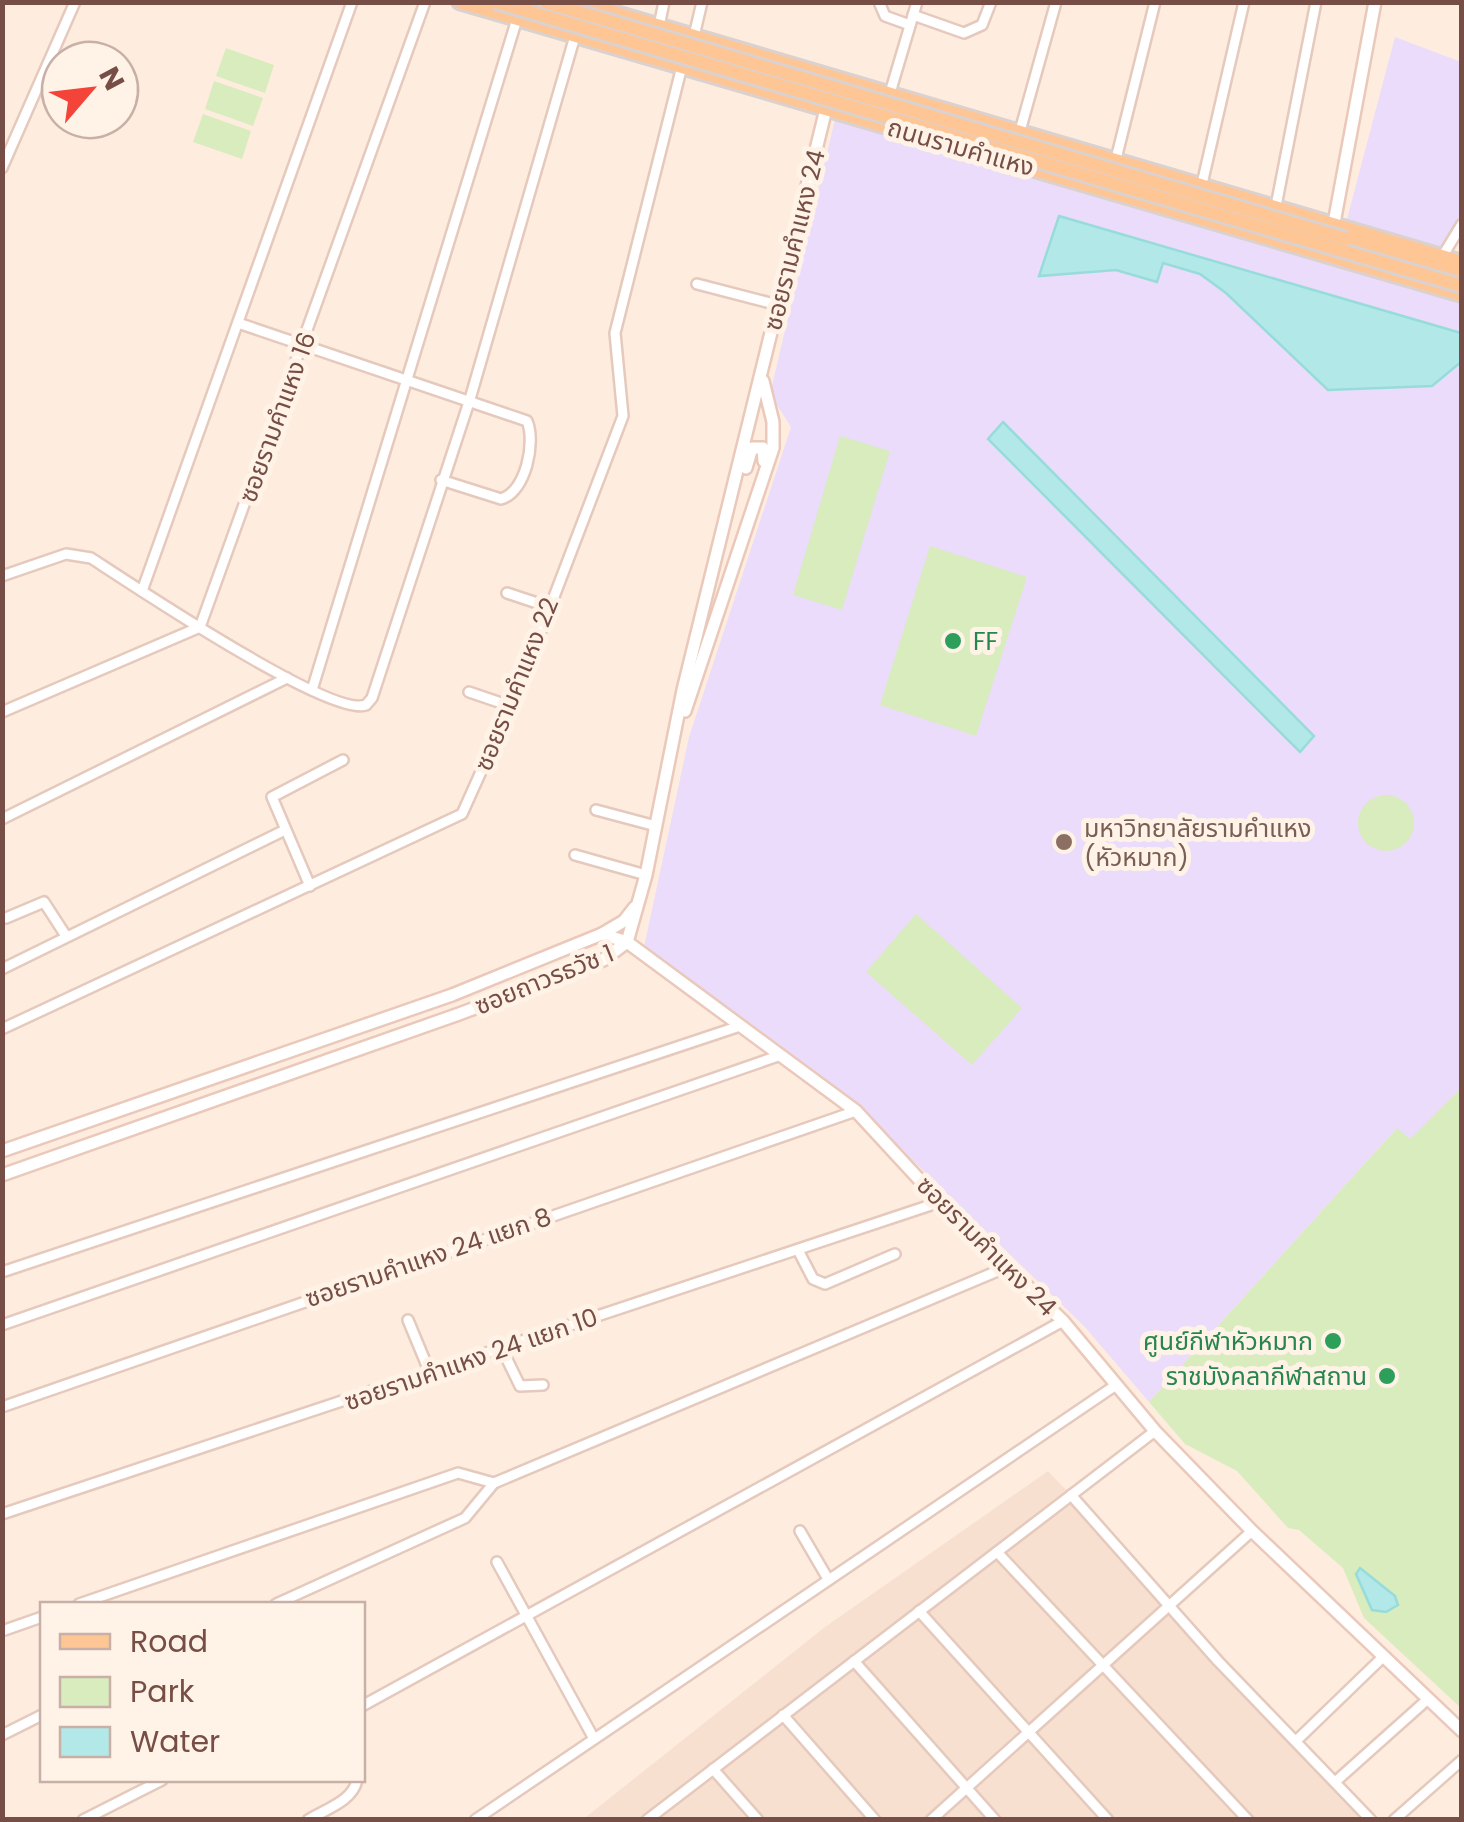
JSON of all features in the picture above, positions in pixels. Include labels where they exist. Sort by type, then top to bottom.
[{"type":"main road","name":"ถนนรามคำแหง","points":[[458,2],[1462,295]]},
{"type":"main road","name":"ถนนรามคำแหง","points":[[496,2],[1462,286]]},
{"type":"main road","name":"ถนนรามคำแหง","points":[[546,2],[1462,272]]},
{"type":"main road","name":"ถนนรามคำแหง","points":[[579,2],[1462,262]]},
{"type":"main road","points":[[1327,256],[1375,2]]},
{"type":"main road","points":[[605,44],[614,12]]},
{"type":"main road","points":[[826,74],[826,109]]},
{"type":"main road","name":"ซอยรามคำแหง 24","points":[[826,109],[720,537],[672,742],[646,875],[627,942],[642,957],[737,1027],[782,1054],[856,1112],[940,1202],[1063,1320],[1155,1430],[1252,1531],[1462,1731]]},
{"type":"main road","name":"ซอยรามคำแหง 24","points":[[672,742],[774,436],[762,372]]},
{"type":"main road","points":[[720,537],[736,503],[752,448],[766,452],[762,475]]},
{"type":"main road","points":[[602,934],[624,921],[640,900]]},
{"type":"main road","points":[[603,960],[642,957],[640,900]]},
{"type":"main road","name":"ซอยถาวรธวัช 1","points":[[2,1151],[452,995],[602,934],[627,942]]},
{"type":"main road","name":"ซอยถาวรธวัช 1","points":[[2,1175],[459,1014],[603,960],[627,942]]},
{"type":"main road","points":[[452,995],[461,996],[465,1005],[459,1014]]},
{"type":"street","points":[[2,168],[75,2]]},
{"type":"street","points":[[142,591],[352,2]]},
{"type":"street","name":"ซอยรามคำแหง 16","points":[[200,628],[425,2]]},
{"type":"street","points":[[659,26],[664,2]]},
{"type":"street","points":[[694,36],[702,2]]},
{"type":"street","points":[[879,2],[886,16],[964,33],[982,25],[992,2]]},
{"type":"street","points":[[890,93],[917,2]]},
{"type":"street","points":[[1020,131],[1056,2]]},
{"type":"street","points":[[1116,159],[1155,2]]},
{"type":"street","points":[[1202,184],[1244,2]]},
{"type":"street","points":[[1276,206],[1316,2]]},
{"type":"street","points":[[312,690],[517,19]]},
{"type":"street","points":[[2,576],[78,554],[312,690],[359,708],[372,698],[470,399],[575,36]]},
{"type":"street","name":"ซอยรามคำแหง 22","points":[[2,1029],[462,814],[510,706],[623,416],[615,333],[682,66]]},
{"type":"street","points":[[1442,257],[1462,224]]},
{"type":"street","points":[[697,284],[778,304]]},
{"type":"street","points":[[238,324],[527,421],[530,446],[516,490],[501,499],[442,480]]},
{"type":"street","points":[[507,593],[549,607]]},
{"type":"street","points":[[2,712],[200,628]]},
{"type":"street","points":[[2,819],[288,678]]},
{"type":"street","points":[[469,692],[510,706]]},
{"type":"street","points":[[310,886],[272,797],[342,760]]},
{"type":"street","points":[[596,810],[656,826]]},
{"type":"street","points":[[2,968],[283,830]]},
{"type":"street","points":[[575,855],[646,875]]},
{"type":"street","points":[[6,918],[44,902],[66,936]]},
{"type":"street","points":[[2,1272],[737,1027]]},
{"type":"street","points":[[2,1325],[782,1054]]},
{"type":"street","name":"ซอยรามคำแหง 24 แยก 8","points":[[2,1408],[856,1112]]},
{"type":"street","name":"ซอยรามคำแหง 24 แยก 10","points":[[2,1514],[940,1202]]},
{"type":"street","points":[[798,1250],[813,1279],[824,1284],[895,1254]]},
{"type":"street","points":[[280,1602],[465,1518],[494,1483],[1007,1267]]},
{"type":"street","points":[[408,1320],[430,1373]]},
{"type":"street","points":[[365,1704],[1063,1320]]},
{"type":"street","points":[[502,1349],[520,1386],[543,1386]]},
{"type":"street","points":[[475,1820],[1116,1385]]},
{"type":"street","points":[[647,1820],[1155,1430]]},
{"type":"street","points":[[84,1602],[450,1475],[473,1475],[494,1483]]},
{"type":"street","points":[[1071,1495],[1371,1820]]},
{"type":"street","points":[[800,1531],[828,1578]]},
{"type":"street","points":[[931,1820],[1252,1531]]},
{"type":"street","points":[[997,1552],[1248,1820]]},
{"type":"street","points":[[497,1562],[592,1737]]},
{"type":"street","points":[[920,1611],[1108,1820]]},
{"type":"street","points":[[2,1631],[40,1618]]},
{"type":"street","points":[[1296,1742],[1384,1656]]},
{"type":"street","points":[[854,1661],[995,1820]]},
{"type":"street","points":[[1335,1782],[1428,1699]]},
{"type":"street","points":[[2,1735],[40,1716]]},
{"type":"street","points":[[783,1716],[875,1820]]},
{"type":"street","points":[[1394,1820],[1462,1760]]},
{"type":"street","points":[[713,1769],[758,1820]]},
{"type":"street","points":[[83,1820],[158,1782]]},
{"type":"street","points":[[308,1820],[346,1798],[357,1782]]},
{"type":"shaded area","points":[[1395,37],[1461,62],[1461,230],[1448,252],[1347,219]]},
{"type":"shaded area","name":"มหาวิทยาลัยรามคำแหง (หัวหมาก)","points":[[836,115],[1461,302],[1461,1088],[1410,1140],[1396,1129],[1149,1402],[1084,1326],[843,1093],[706,997],[644,947],[689,737],[791,427],[770,394]]},
{"type":"shaded area","points":[[1048,1471],[1377,1819],[582,1820],[825,1627]]},
{"type":"green space","points":[[226,48],[274,65],[265,93],[216,76]]},
{"type":"green space","points":[[214,81],[263,98],[253,126],[205,109]]},
{"type":"green space","points":[[203,114],[251,131],[242,159],[193,142]]},
{"type":"green space","points":[[840,436],[890,451],[842,610],[793,595]]},
{"type":"green space","name":"FF","points":[[930,546],[1027,577],[976,736],[880,705]]},
{"type":"green space","points":[[1386,795],[1406,803],[1414,823],[1406,843],[1386,851],[1366,843],[1358,823],[1366,803]]},
{"type":"green space","points":[[916,914],[1022,1008],[972,1065],[866,972]]},
{"type":"green space","name":"ศูนย์กีฬาหัวหมาก","points":[[1461,1088],[1461,1708],[1364,1618],[1343,1568],[1299,1530],[1288,1528],[1237,1471],[1185,1444],[1149,1402],[1397,1128],[1410,1139]]},
{"type":"water","points":[[1059,216],[1461,333],[1461,362],[1432,386],[1328,390],[1226,293],[1200,274],[1163,263],[1157,282],[1116,270],[1039,276]]},
{"type":"water","points":[[1003,422],[1314,736],[1300,752],[988,439]]},
{"type":"water","points":[[1360,1568],[1395,1596],[1398,1605],[1386,1612],[1372,1610],[1356,1574]]},
{"type":"place","name":"FF","points":[[953,641]]},
{"type":"place","name":"มหาวิทยาลัยรามคำแหง (หัวหมาก)","points":[[1064,842]]},
{"type":"place","name":"ศูนย์กีฬาหัวหมาก","points":[[1333,1341]]},
{"type":"place","name":"ราชมังคลากีฬาสถาน","points":[[1387,1376]]}]
